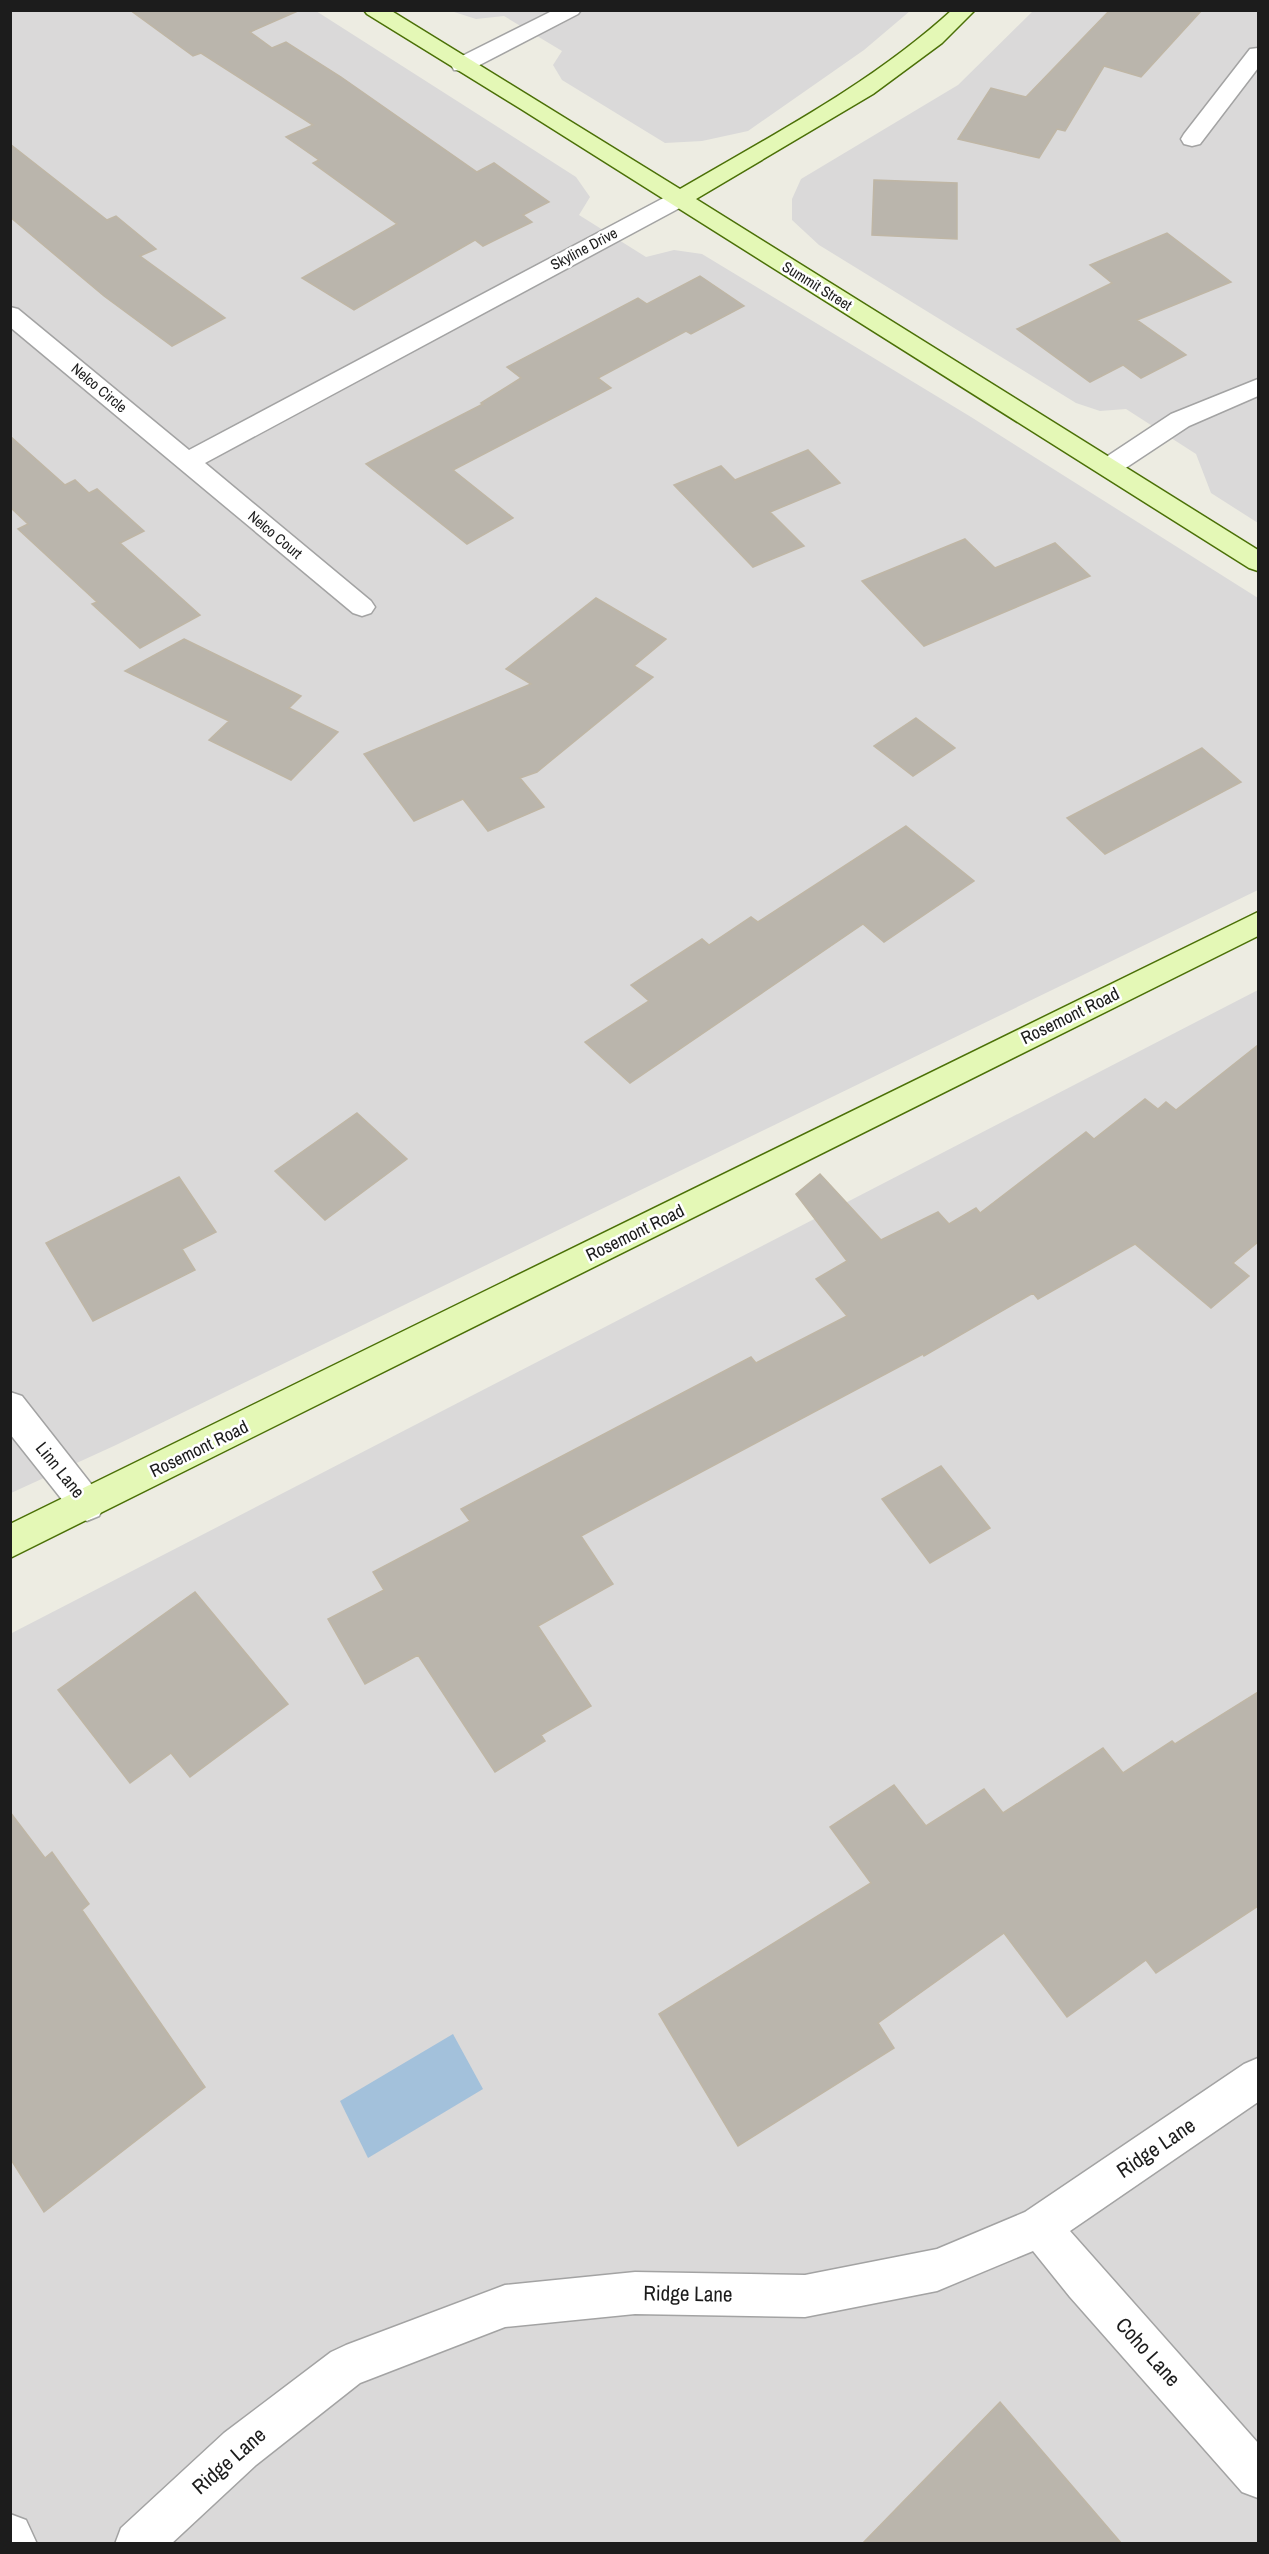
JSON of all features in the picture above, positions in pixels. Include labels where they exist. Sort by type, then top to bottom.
[{"type":"street","name":"Summit Street","points":[[374,10],[529,104],[1258,562]]},
{"type":"street","points":[[462,65],[571,10]]},
{"type":"street","name":"Skyline Drive","points":[[187,462],[679,199],[859,94],[922,49],[965,10]]},
{"type":"street","points":[[1192,140],[1258,54]]},
{"type":"street","name":"Nelco Circle","points":[[10,314],[187,462]]},
{"type":"street","points":[[1109,467],[1180,420],[1258,387]]},
{"type":"street","name":"Nelco Court","points":[[187,462],[362,607]]},
{"type":"street","name":"Rosemont Road","points":[[10,1542],[1258,922]]},
{"type":"street","name":"Linn Lane","points":[[10,1407],[87,1505]]},
{"type":"street","name":"Ridge Lane","points":[[137,2544],[240,2449],[346,2367],[506,2306],[635,2293],[805,2296],[937,2270],[1040,2227],[1258,2078]]},
{"type":"street","name":"Coho Lane","points":[[1040,2227],[1085,2282],[1258,2476]]},
{"type":"street","points":[[10,2536],[15,2544]]},
{"type":"shaded area","points":[[10,11],[316,11],[576,177],[590,197],[579,215],[646,257],[674,250],[702,254],[971,417],[1258,598],[1258,890],[116,1445],[11,1493]]},
{"type":"shaded area","points":[[451,11],[910,11],[864,50],[748,131],[702,141],[665,143],[562,80],[553,65],[562,51],[504,16],[476,19]]},
{"type":"shaded area","points":[[1033,11],[1258,11],[1258,523],[1211,493],[1196,454],[1126,409],[1100,411],[1076,403],[819,245],[792,220],[792,199],[801,179],[958,85]]},
{"type":"shaded area","points":[[1258,990],[1258,2543],[11,2543],[10,1634]]},
{"type":"water","points":[[453,2034],[483,2089],[368,2158],[340,2101]]},
{"type":"building","points":[[130,10],[300,10],[250,32],[272,48],[286,42],[341,77],[477,172],[494,163],[549,202],[523,215],[532,222],[483,246],[475,240],[354,310],[302,278],[397,224],[313,163],[319,160],[286,137],[313,125],[201,53],[193,56]]},
{"type":"building","points":[[1110,10],[1202,10],[1141,77],[1104,66],[1065,131],[1057,129],[1039,158],[958,139],[991,88],[1026,97]]},
{"type":"building","points":[[10,144],[107,220],[116,216],[156,249],[140,256],[225,318],[172,346],[104,296],[10,217]]},
{"type":"building","points":[[874,180],[957,183],[957,239],[872,235]]},
{"type":"building","points":[[1167,233],[1231,282],[1137,320],[1186,355],[1141,378],[1123,365],[1090,382],[1017,329],[1112,283],[1090,265]]},
{"type":"building","points":[[700,276],[744,306],[691,334],[686,331],[598,378],[611,388],[453,470],[513,518],[467,544],[366,464],[483,404],[481,403],[521,378],[507,367],[638,298],[647,304]]},
{"type":"building","points":[[10,436],[65,485],[75,480],[89,493],[97,489],[144,531],[120,543],[200,615],[140,648],[92,604],[97,602],[18,529],[28,524],[10,507]]},
{"type":"building","points":[[808,450],[840,483],[770,512],[804,546],[753,567],[674,485],[721,466],[735,480]]},
{"type":"building","points":[[965,539],[995,568],[1055,543],[1090,576],[924,646],[862,581]]},
{"type":"building","points":[[596,598],[666,639],[634,666],[653,677],[537,772],[520,778],[544,807],[488,831],[463,799],[414,821],[364,754],[531,684],[506,669]]},
{"type":"building","points":[[184,639],[301,696],[289,708],[338,732],[291,780],[209,740],[229,721],[125,671]]},
{"type":"building","points":[[916,718],[955,748],[913,776],[874,746]]},
{"type":"building","points":[[1202,748],[1241,782],[1105,854],[1067,818]]},
{"type":"building","points":[[906,826],[974,881],[884,942],[863,924],[630,1083],[585,1042],[649,1001],[631,985],[702,939],[709,945],[751,917],[758,922]]},
{"type":"building","points":[[1258,1045],[1258,1242],[1233,1263],[1249,1276],[1211,1308],[1135,1244],[1038,1299],[1033,1293],[924,1356],[923,1354],[581,1536],[613,1584],[538,1626],[591,1706],[541,1735],[545,1741],[495,1772],[418,1655],[365,1684],[328,1619],[384,1590],[373,1572],[470,1521],[461,1509],[751,1357],[756,1363],[847,1316],[816,1279],[847,1261],[796,1194],[820,1174],[881,1240],[938,1212],[949,1224],[976,1208],[980,1213],[1086,1132],[1094,1139],[1145,1099],[1158,1109],[1166,1102],[1176,1110]]},
{"type":"building","points":[[357,1113],[407,1159],[325,1220],[275,1171]]},
{"type":"building","points":[[179,1177],[216,1232],[182,1249],[195,1270],[93,1321],[46,1243]]},
{"type":"building","points":[[941,1466],[990,1528],[930,1563],[882,1499]]},
{"type":"building","points":[[195,1592],[288,1704],[190,1777],[171,1753],[130,1783],[58,1690]]},
{"type":"building","points":[[1258,1692],[1258,1906],[1156,1973],[1146,1960],[1067,2017],[1004,1933],[878,2023],[894,2048],[738,2146],[659,2014],[871,1883],[830,1827],[894,1785],[926,1826],[984,1789],[1003,1813],[1103,1748],[1123,1773],[1172,1741],[1175,1744]]},
{"type":"building","points":[[10,1812],[45,1858],[52,1852],[89,1904],[82,1910],[205,2087],[44,2212],[10,2158]]},
{"type":"building","points":[[1000,2402],[1122,2544],[862,2544]]}]
